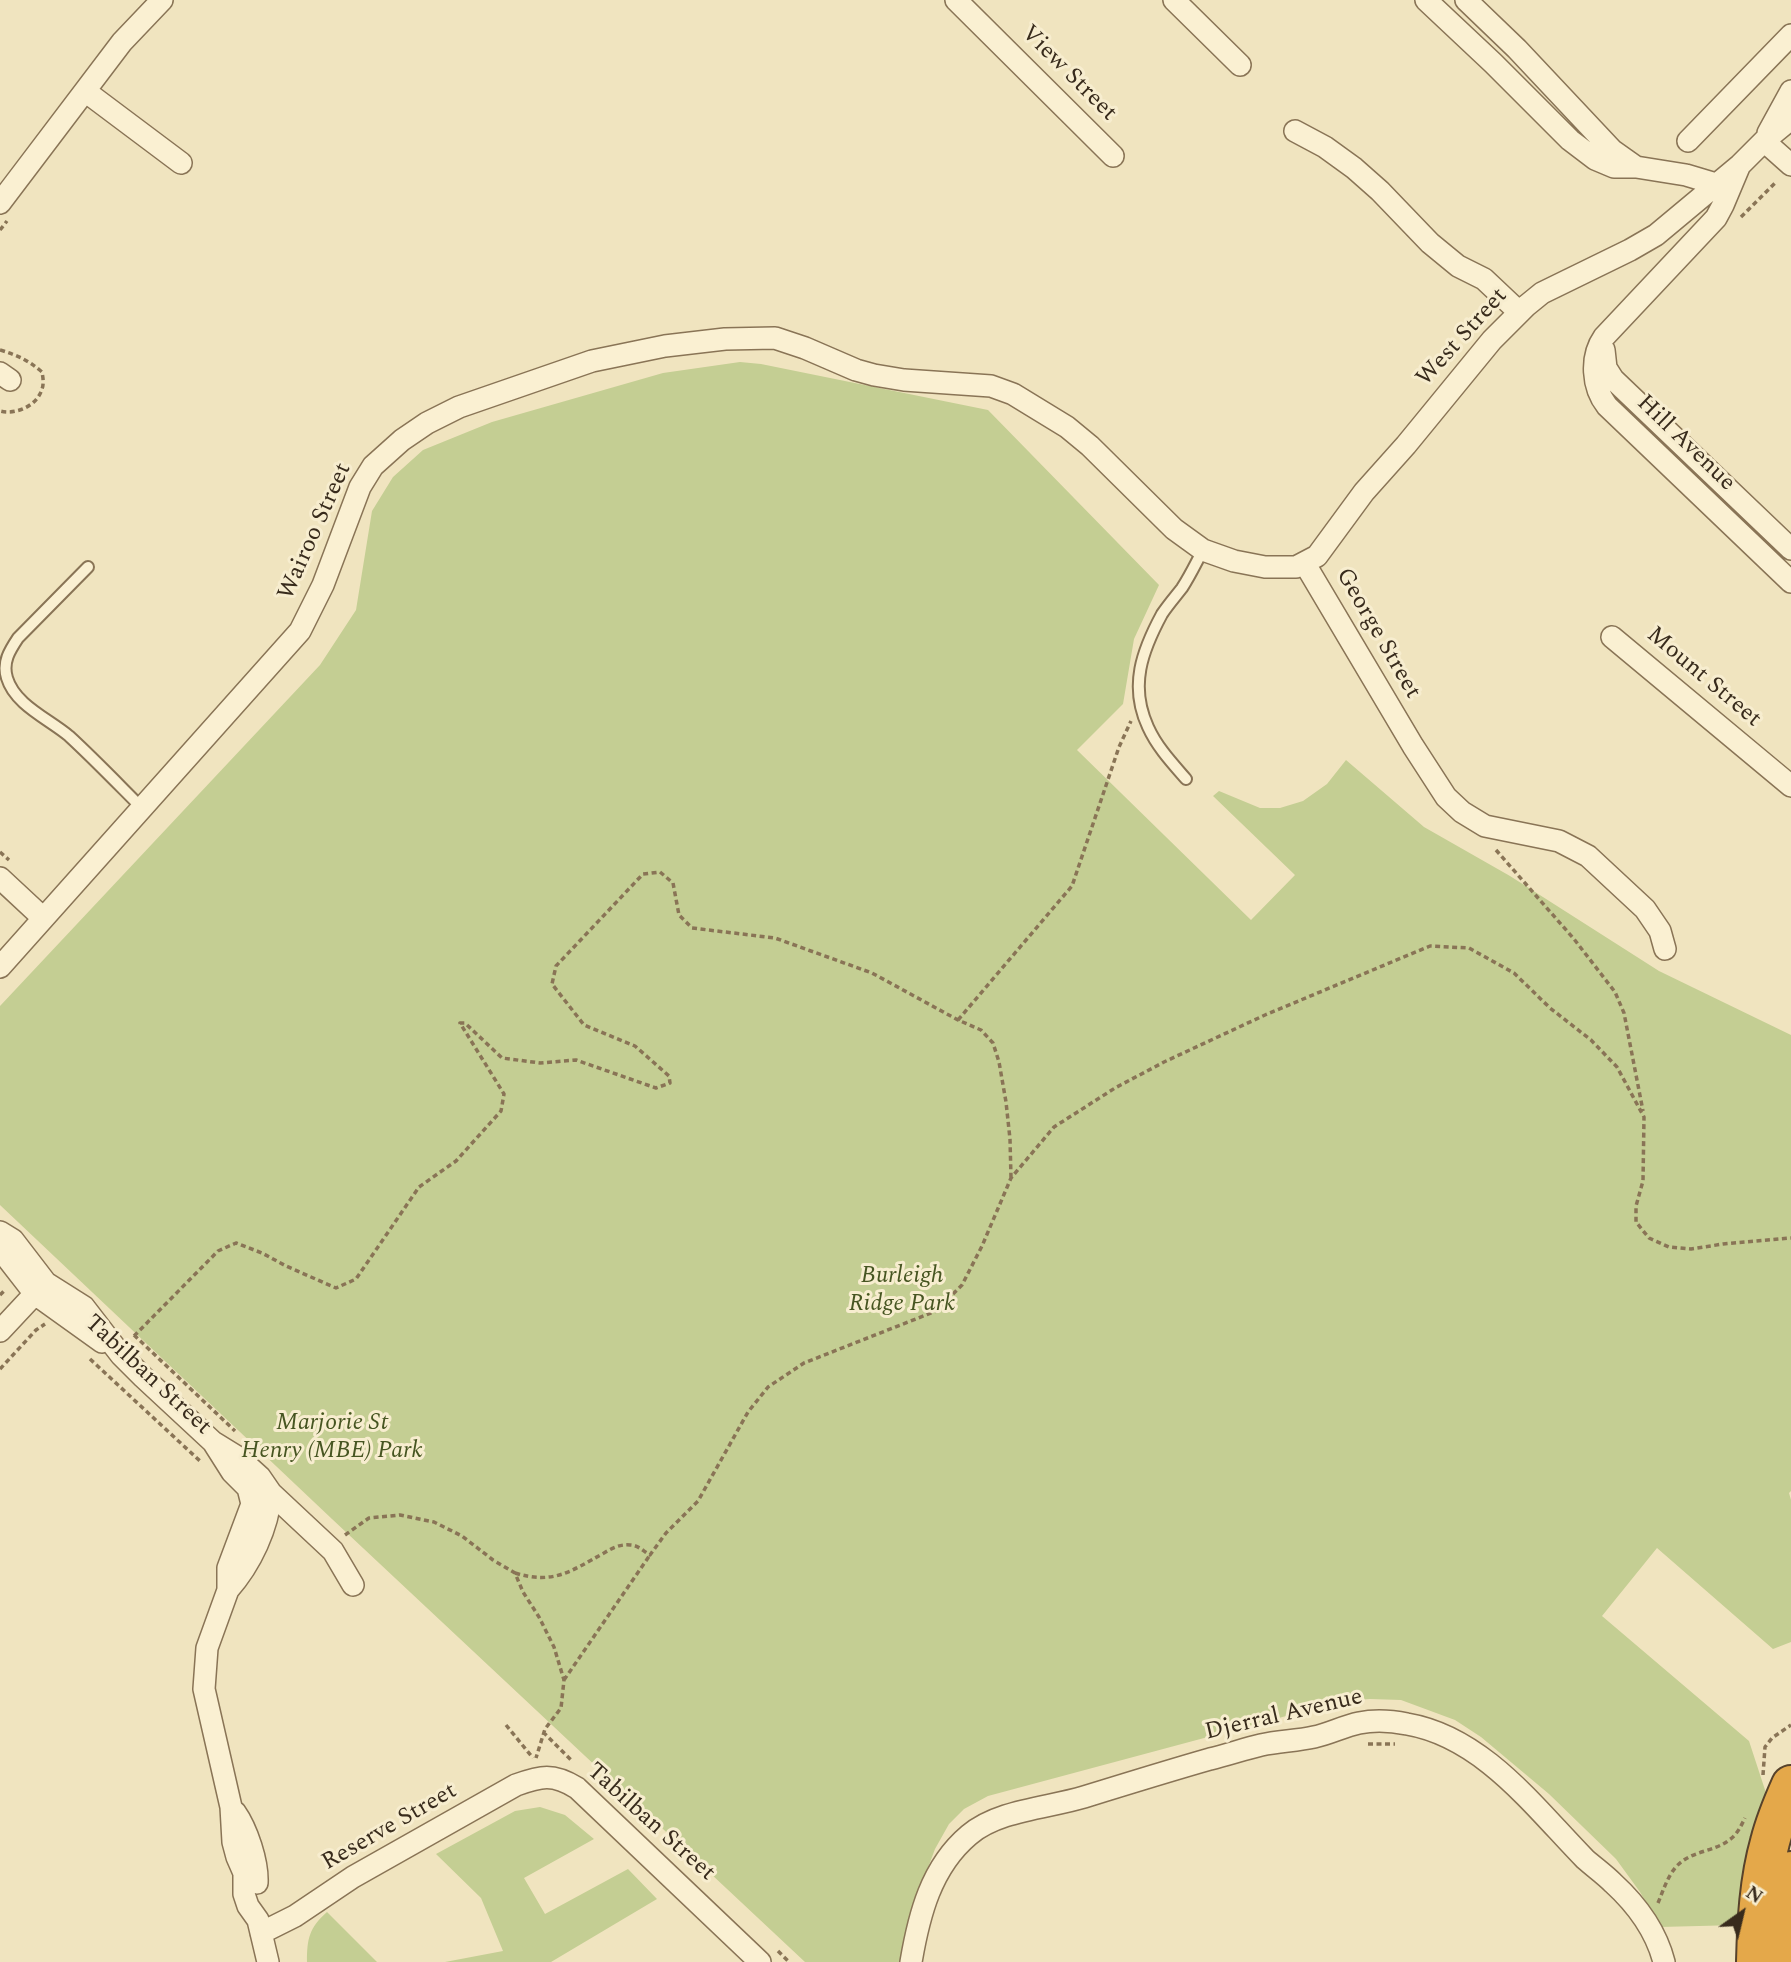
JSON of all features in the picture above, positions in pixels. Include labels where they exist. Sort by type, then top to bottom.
[{"type":"highway","points":[[1756,1962],[1757,1916],[1770,1841],[1776,1782]]},
{"type":"highway","points":[[1784,1962],[1784,1934],[1791,1871]]},
{"type":"street","points":[[0,203],[122,42],[162,0]]},
{"type":"street","name":"View Street","points":[[956,0],[1113,156]]},
{"type":"street","points":[[1174,0],[1240,65]]},
{"type":"street","points":[[1426,0],[1576,145],[1595,159],[1609,166],[1636,167],[1686,175],[1716,184]]},
{"type":"street","points":[[1465,0],[1524,56],[1607,145],[1636,167]]},
{"type":"street","points":[[1688,141],[1791,36]]},
{"type":"street","points":[[85,91],[181,163]]},
{"type":"street","name":"West Street","points":[[1764,141],[1791,91]]},
{"type":"street","name":"West Street","points":[[1305,564],[1317,556],[1364,492],[1492,340],[1519,312],[1542,293],[1644,242],[1740,165],[1791,119]]},
{"type":"street","points":[[1295,131],[1325,147],[1354,168],[1430,243],[1458,266],[1484,279],[1519,312]]},
{"type":"street","points":[[1764,141],[1788,173]]},
{"type":"street","name":"Hill Avenue","points":[[1740,165],[1716,218],[1613,325],[1601,341],[1595,355],[1597,383],[1605,403],[1791,582]]},
{"type":"street","name":"Hill Avenue","points":[[1613,325],[1604,349],[1605,363],[1610,375],[1791,549]]},
{"type":"street","name":"Wairoo Street","points":[[0,967],[300,631],[323,585],[360,487],[373,466],[402,440],[427,423],[459,407],[592,361],[665,346],[725,339],[775,338],[804,348]]},
{"type":"street","name":"George Street","points":[[804,348],[874,375],[904,380],[992,386],[1013,394],[1067,427],[1090,446],[1174,529],[1203,550],[1234,561],[1265,567],[1288,568],[1305,564],[1446,797],[1462,812],[1485,826],[1559,841],[1588,856],[1645,909],[1660,931],[1665,949]]},
{"type":"street","name":"Mount Street","points":[[1612,637],[1791,786]]},
{"type":"street","points":[[0,878],[43,918]]},
{"type":"street","name":"Tabilban Street","points":[[0,1232],[13,1240],[40,1289]]},
{"type":"street","name":"Tabilban Street","points":[[0,1249],[40,1289],[121,1356],[213,1442],[239,1458],[260,1477],[261,1494],[332,1551],[353,1585]]},
{"type":"street","points":[[0,1331],[40,1289]]},
{"type":"street","points":[[261,1494],[268,1513],[253,1552],[240,1576],[228,1590],[207,1648],[204,1689],[231,1807],[233,1842],[244,1873],[244,1894],[260,1926],[268,1962]]},
{"type":"street","name":"Djerral Avenue","points":[[911,1962],[927,1896],[942,1864],[971,1832],[988,1823],[1261,1745],[1314,1737],[1362,1722],[1385,1721],[1437,1732],[1476,1754],[1535,1806],[1584,1858],[1614,1883],[1648,1923],[1664,1962]]},
{"type":"street","name":"Tabilban Street","points":[[542,1768],[577,1788],[760,1962]]},
{"type":"street","name":"Reserve Street","points":[[260,1926],[295,1916],[353,1877],[533,1779],[542,1768]]},
{"type":"lane","points":[[1186,779],[1164,754],[1148,728],[1139,702],[1139,670],[1163,612],[1182,587],[1203,550]]},
{"type":"lane","points":[[88,567],[13,645],[6,664],[7,677],[14,691],[27,705],[70,737],[142,808]]},
{"type":"path","points":[[1734,224],[1776,181],[1788,173]]},
{"type":"path","points":[[958,1020],[1072,886],[1119,747],[1139,702]]},
{"type":"path","points":[[1490,843],[1574,939],[1615,992],[1623,1013],[1644,1116],[1645,1159],[1643,1181],[1636,1206],[1636,1222],[1649,1238],[1669,1247],[1691,1249],[1791,1238]]},
{"type":"path","points":[[134,1336],[218,1251],[236,1243],[262,1252],[336,1288],[356,1279],[419,1187],[456,1161],[501,1111],[504,1094],[460,1023],[465,1023],[502,1058],[540,1063],[576,1060],[656,1088],[670,1083],[669,1076],[635,1046],[584,1025],[552,984],[556,966],[643,874],[660,872],[673,883],[679,915],[692,928],[775,937],[872,973],[981,1030],[993,1043],[1006,1102],[1011,1178]]},
{"type":"path","points":[[564,1680],[666,1533],[698,1501],[748,1412],[768,1387],[804,1363],[936,1311],[962,1285],[1011,1178],[1054,1127],[1115,1088],[1164,1062],[1265,1015],[1430,946],[1469,948],[1514,973],[1550,1008],[1591,1040],[1616,1067],[1644,1116]]},
{"type":"path","points":[[0,1368],[36,1330],[50,1323]]},
{"type":"path","name":"Tabilban Street","points":[[87,1356],[203,1465]]},
{"type":"path","points":[[345,1535],[369,1518],[400,1515],[434,1522],[462,1536],[493,1560],[533,1579],[552,1578],[576,1569],[615,1546],[637,1546],[650,1555]]},
{"type":"path","points":[[516,1573],[523,1592],[554,1647],[564,1680],[561,1708],[543,1732],[542,1768]]},
{"type":"path","points":[[506,1724],[542,1768]]},
{"type":"path","points":[[1776,1782],[1765,1767],[1765,1747],[1772,1738],[1791,1724]]},
{"type":"path","name":"Tabilban Street","points":[[543,1732],[570,1760]]},
{"type":"path","points":[[1360,1745],[1399,1745]]},
{"type":"path","points":[[1648,1923],[1676,1867],[1693,1855],[1728,1842],[1739,1831],[1749,1812]]},
{"type":"green space","name":"Burleigh Ridge Park","points":[[740,362],[988,410],[1159,585],[1134,639],[1123,704],[1077,750],[1251,920],[1295,875],[1213,796],[1219,791],[1260,808],[1280,808],[1303,801],[1327,784],[1346,760],[1424,827],[1510,876],[1659,971],[1791,1035],[1791,1642],[1773,1649],[1657,1548],[1602,1616],[1749,1741],[1766,1793],[1752,1834],[1742,1878],[1738,1925],[1660,1927],[1640,1892],[1616,1859],[1549,1794],[1481,1737],[1455,1720],[1401,1700],[1370,1699],[1342,1701],[988,1796],[964,1809],[949,1824],[935,1849],[916,1900],[902,1962],[805,1962],[0,1205],[0,1006],[320,665],[356,610],[372,511],[393,477],[423,450],[492,422],[663,373]]},
{"type":"green space","points":[[540,1807],[565,1815],[594,1839],[524,1878],[545,1914],[628,1869],[657,1899],[551,1962],[445,1962],[503,1951],[481,1898],[436,1854],[515,1811]]},
{"type":"green space","points":[[327,1912],[377,1962],[307,1962],[310,1934]]},
{"type":"park label","name":"Marjorie St Henry (MBE) Park","points":[[332,1438]]}]
